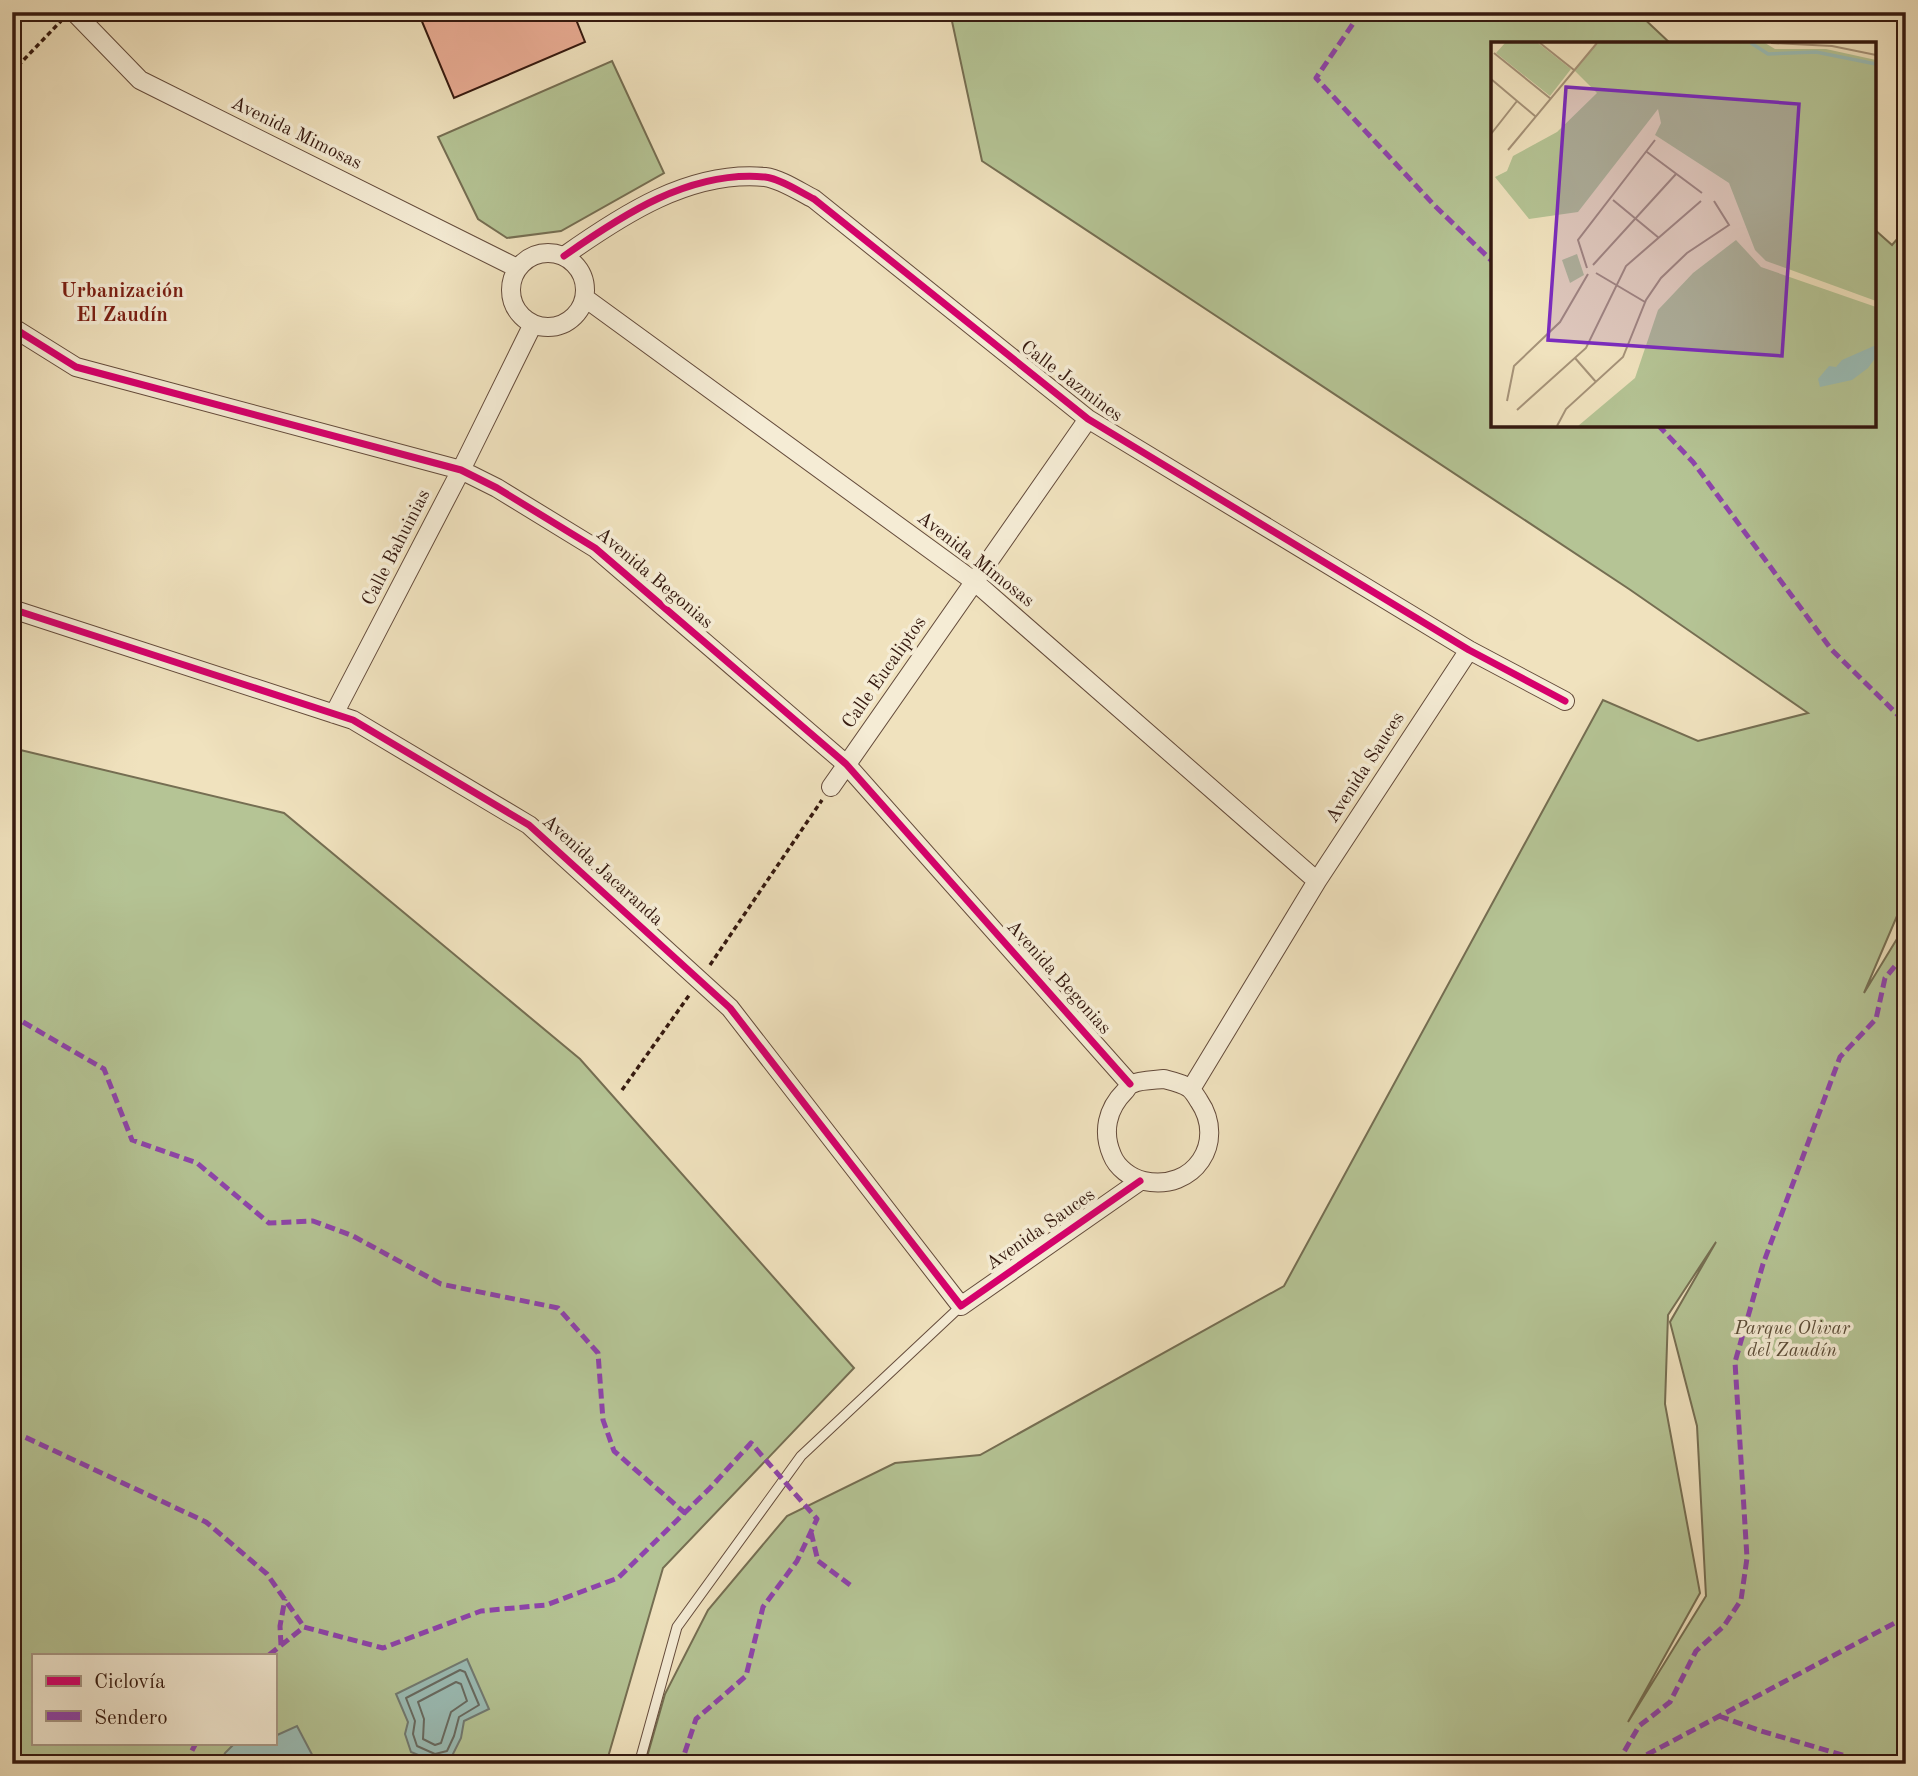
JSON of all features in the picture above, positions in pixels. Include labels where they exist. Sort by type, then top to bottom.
[{"type":"street","name":"Avenida Mimosas","points":[[72,12],[140,80],[517,268]]},
{"type":"street","name":"Calle Jazmines","points":[[564,256],[618,218],[673,193],[723,178],[768,177],[814,199],[1088,419],[1469,650],[1565,701]]},
{"type":"street","points":[[538,254],[564,256],[581,272],[585,285],[585,298],[578,314],[568,323],[555,327],[533,324],[517,312],[512,301],[512,280],[517,268],[526,259],[538,254]]},
{"type":"street","name":"Avenida Mimosas","points":[[585,298],[975,582],[1317,881]]},
{"type":"street","name":"Calle Bahuinias","points":[[334,714],[461,470],[533,324]]},
{"type":"street","name":"Avenida Begonias","points":[[12,327],[76,367],[461,470],[497,488],[595,548],[846,764],[1130,1084]]},
{"type":"street","name":"Calle Eucaliptos","points":[[831,787],[1088,419]]},
{"type":"street","name":"Avenida Jacaranda","points":[[12,609],[353,720],[529,825],[730,1008],[961,1306]]},
{"type":"street","name":"Avenida Sauces","points":[[1191,1089],[1317,881],[1469,650]]},
{"type":"street","points":[[1164,1079],[1191,1089],[1206,1112],[1210,1130],[1208,1148],[1199,1164],[1176,1181],[1158,1184],[1140,1181],[1127,1174],[1114,1161],[1107,1144],[1105,1126],[1115,1101],[1130,1084],[1164,1079]]},
{"type":"street","name":"Avenida Sauces","points":[[961,1306],[1140,1181]]},
{"type":"lane","points":[[639,1764],[677,1627],[801,1456],[961,1306]]},
{"type":"path","points":[[12,72],[72,12]]},
{"type":"path","points":[[622,1090],[700,981],[831,787]]},
{"type":"green space","name":"Parque Olivar del Zaudín","points":[[950,12],[1637,12],[1669,42],[1491,42],[1491,427],[1876,427],[1876,231],[1892,245],[1906,229],[1906,895],[1864,993],[1906,924],[1906,1764],[645,1764],[665,1694],[708,1610],[787,1516],[895,1463],[980,1455],[1284,1286],[1603,700],[1698,741],[1808,713],[1629,589],[982,161]],"holes":[[[1716,1242],[1670,1322],[1697,1426],[1706,1596],[1628,1722],[1700,1593],[1665,1404],[1668,1315]]]},
{"type":"green space","points":[[612,61],[664,173],[561,231],[507,238],[478,219],[438,137]]},
{"type":"green space","points":[[12,748],[284,813],[580,1059],[854,1368],[663,1568],[606,1764],[12,1764]]},
{"type":"water","points":[[467,1659],[489,1709],[464,1721],[461,1738],[451,1758],[435,1762],[411,1752],[405,1734],[408,1722],[396,1694]]},
{"type":"water","points":[[297,1726],[317,1764],[220,1764],[225,1753],[234,1744],[276,1744],[276,1736]]},
{"type":"building","points":[[418,12],[573,12],[585,42],[454,98]]},
{"type":"marked path","points":[[1361,12],[1316,78],[1435,206],[1491,260]]},
{"type":"marked path","points":[[1660,427],[1693,462],[1831,649],[1906,723]]},
{"type":"marked path","points":[[1617,1764],[1639,1726],[1670,1702],[1696,1651],[1724,1626],[1741,1600],[1747,1558],[1735,1362],[1763,1264],[1840,1057],[1876,1019],[1885,978],[1906,953]]},
{"type":"marked path","points":[[23,1022],[104,1069],[132,1140],[197,1163],[269,1223],[313,1221],[353,1236],[441,1284],[558,1308],[598,1353],[603,1420],[614,1451],[685,1513]]},
{"type":"marked path","points":[[12,1431],[206,1522],[267,1574],[304,1627]]},
{"type":"marked path","points":[[270,1654],[304,1627],[383,1648],[481,1611],[546,1605],[618,1578],[710,1488],[751,1443],[817,1519],[797,1561],[763,1607],[746,1676],[696,1719],[681,1764]]},
{"type":"marked path","points":[[811,1532],[818,1561],[854,1588]]},
{"type":"marked path","points":[[281,1645],[280,1626],[285,1599]]},
{"type":"marked path","points":[[1635,1764],[1648,1754],[1906,1617]]},
{"type":"marked path","points":[[1719,1716],[1873,1764]]},
{"type":"marked path","points":[[185,1764],[195,1744]]},
{"type":"cycle path","points":[[564,256],[633,211],[684,188],[737,177],[765,177],[784,183],[814,199],[1088,419],[1469,650],[1565,701]]},
{"type":"cycle path","points":[[12,327],[76,367],[461,470],[497,488],[595,548],[846,764],[1130,1084]]},
{"type":"cycle path","points":[[12,609],[353,720],[529,825],[730,1008],[961,1306],[1140,1181]]},
{"type":"district","name":"Urbanización El Zaudín","points":[[122,303]]}]
